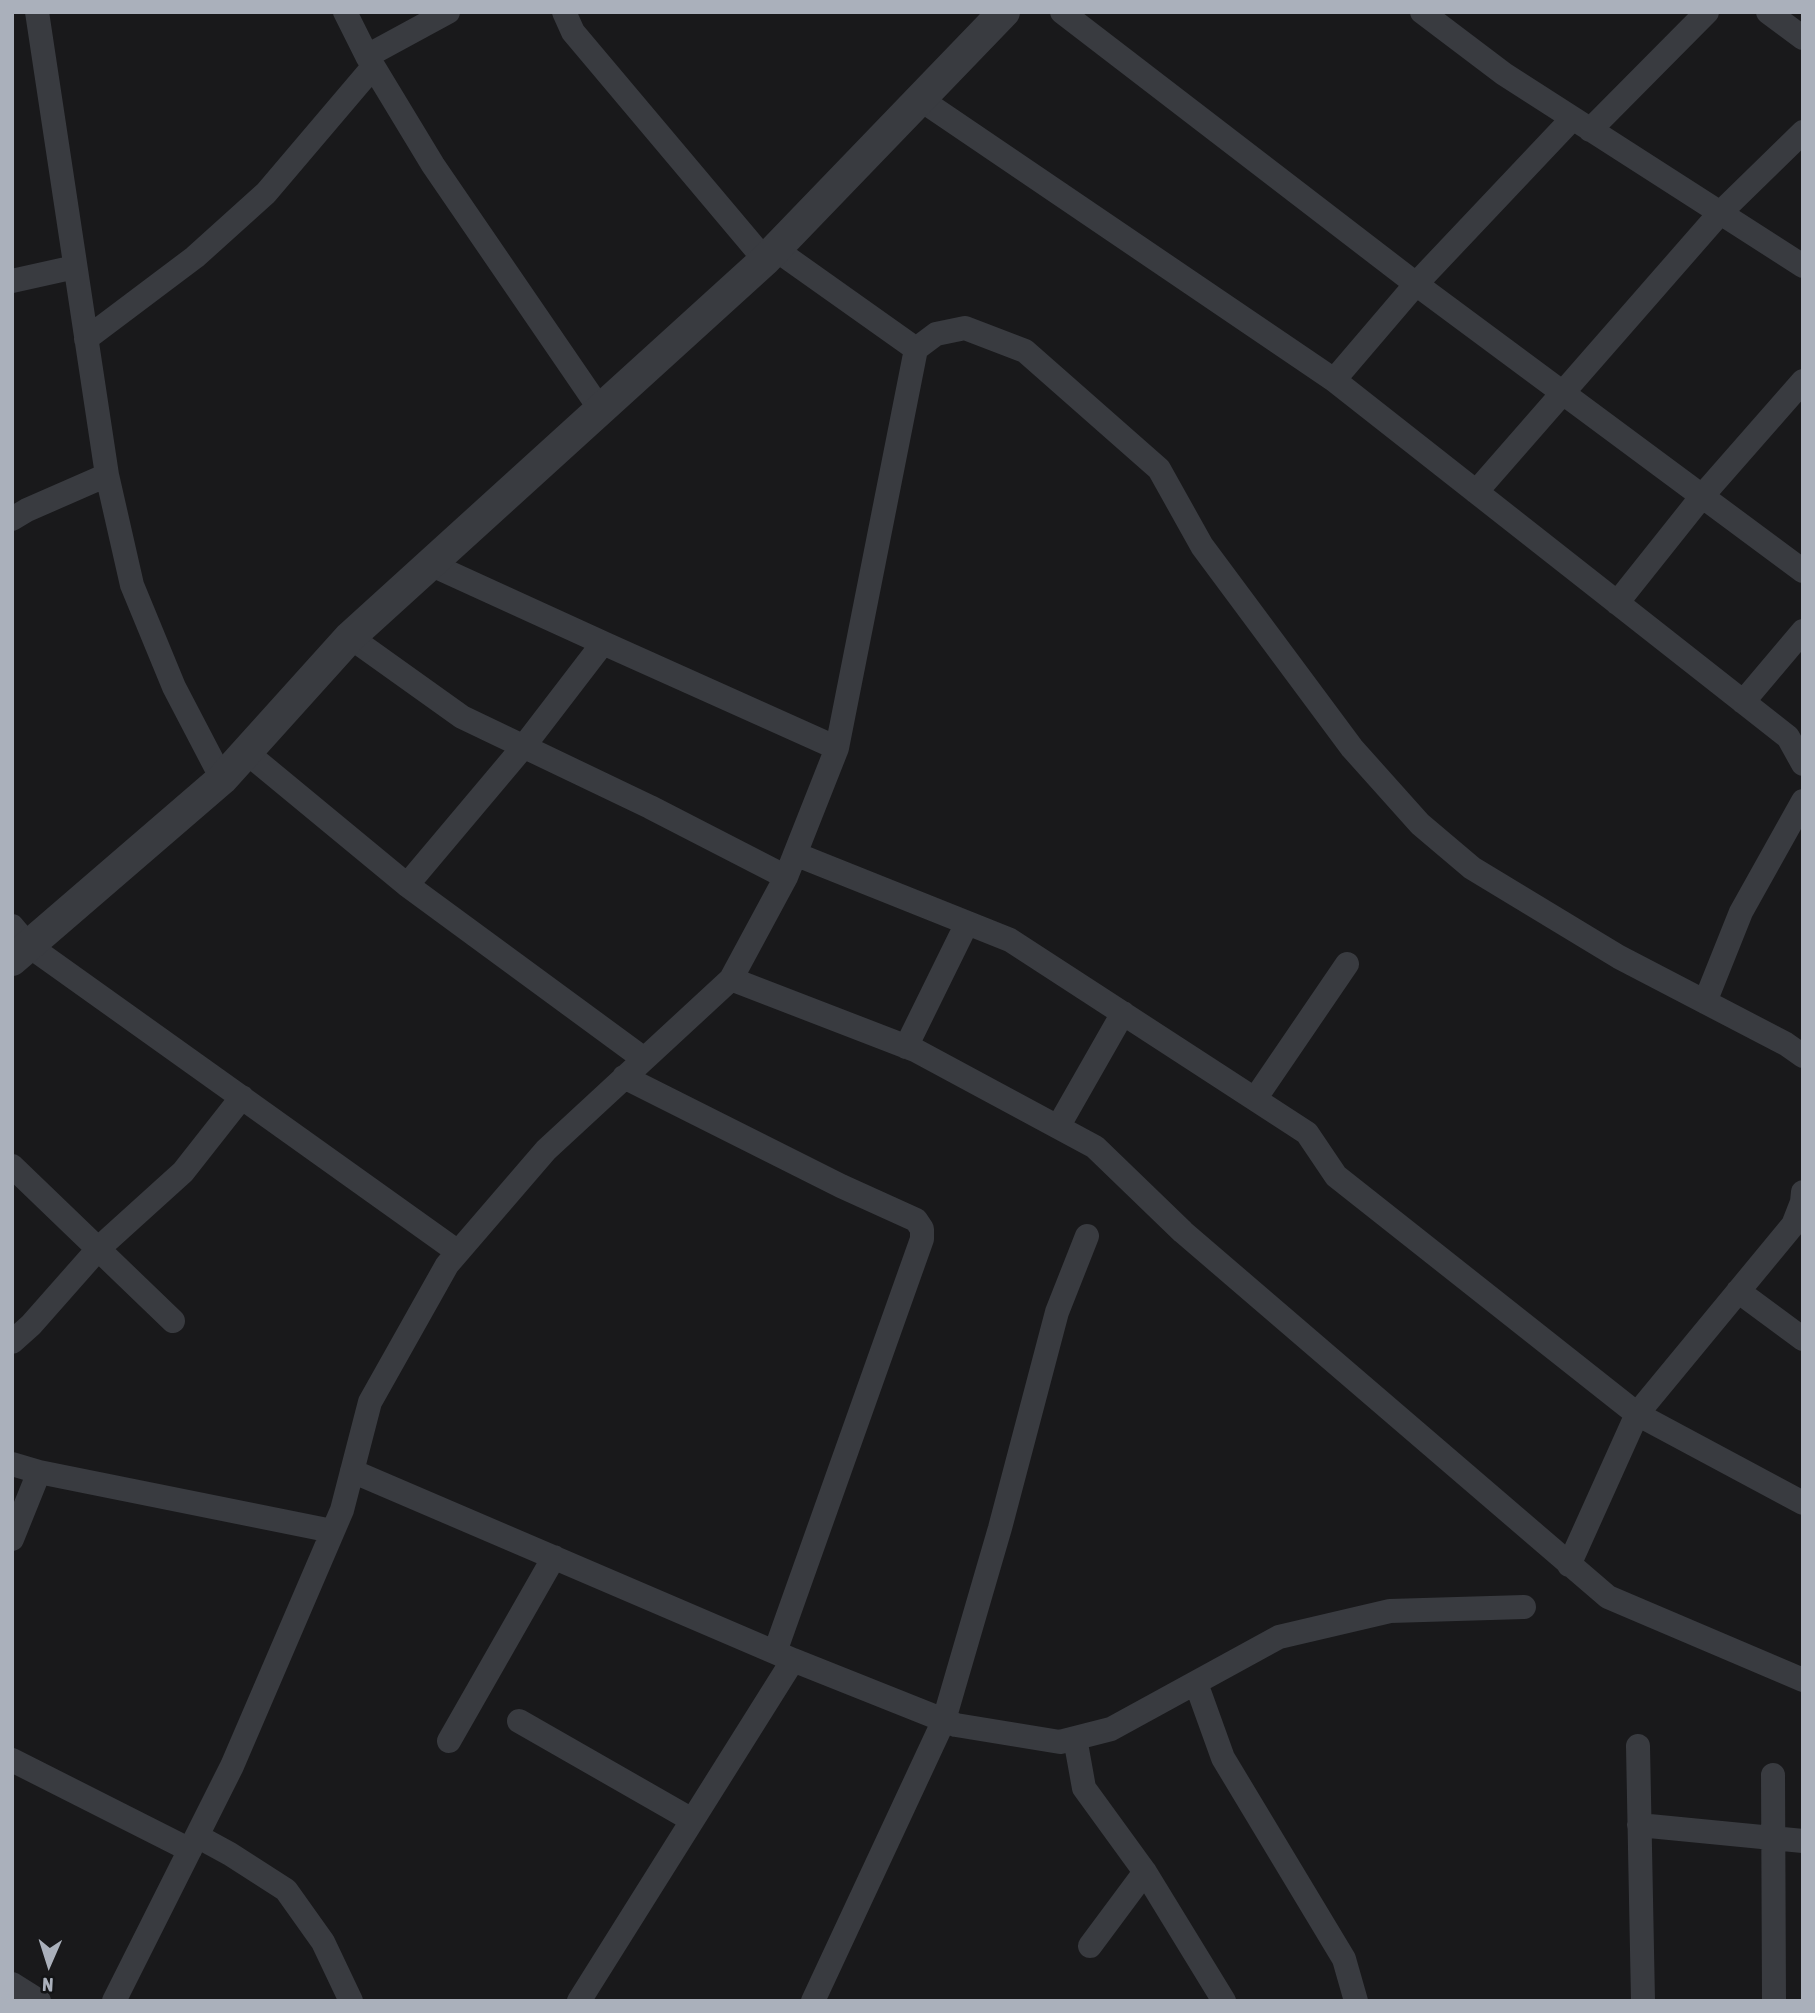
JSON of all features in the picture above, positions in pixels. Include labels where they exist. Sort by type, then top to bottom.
[{"type":"street","points":[[37,12],[107,475],[132,585],[174,687],[222,779]]},
{"type":"street","points":[[345,12],[370,62],[433,165],[600,409]]},
{"type":"street","points":[[86,339],[195,257],[266,192],[370,62],[448,12]]},
{"type":"street","points":[[564,12],[573,32],[770,255],[916,349]]},
{"type":"street","points":[[458,1252],[242,1097],[18,943],[222,779],[350,637],[770,255],[1004,12]]},
{"type":"street","points":[[1062,12],[1416,284],[1803,571]]},
{"type":"street","points":[[1334,380],[1416,284],[1581,124],[1706,12]]},
{"type":"street","points":[[1768,12],[1803,38]]},
{"type":"street","points":[[1437,17],[1504,74],[1803,266]]},
{"type":"street","points":[[920,99],[1334,380],[1743,702],[1795,738],[1803,764]]},
{"type":"street","points":[[1476,492],[1720,213],[1803,132]]},
{"type":"street","points":[[12,281],[75,267]]},
{"type":"street","points":[[114,2001],[232,1766],[342,1510],[370,1402],[447,1265],[546,1150],[731,979],[786,877],[837,748],[916,349],[936,334],[965,328],[1025,351],[1159,469],[1202,546],[1352,748],[1420,824],[1472,868],[1619,957],[1786,1044],[1803,1056]]},
{"type":"street","points":[[1617,603],[1703,495],[1803,382]]},
{"type":"street","points":[[12,519],[107,475]]},
{"type":"street","points":[[430,564],[837,748]]},
{"type":"street","points":[[1743,702],[1803,631]]},
{"type":"street","points":[[350,637],[462,717],[650,807],[786,877]]},
{"type":"street","points":[[407,886],[524,746],[603,643]]},
{"type":"street","points":[[246,752],[407,886],[644,1059]]},
{"type":"street","points":[[1705,1002],[1741,912],[1803,801]]},
{"type":"street","points":[[795,854],[1010,940],[1307,1133],[1336,1176],[1637,1414],[1803,1503]]},
{"type":"street","points":[[906,1047],[967,923]]},
{"type":"street","points":[[1255,1099],[1346,964]]},
{"type":"street","points":[[731,979],[906,1047],[1095,1147],[1184,1232],[1608,1597],[1803,1680]]},
{"type":"street","points":[[1058,1127],[1123,1013]]},
{"type":"street","points":[[579,2001],[692,1820],[784,1656],[922,1239],[922,1229],[916,1220],[841,1186],[624,1077]]},
{"type":"street","points":[[12,1342],[31,1325],[99,1248],[183,1172],[242,1097]]},
{"type":"street","points":[[12,1166],[173,1321]]},
{"type":"street","points":[[1569,1565],[1637,1414],[1793,1225],[1803,1192]]},
{"type":"street","points":[[813,2001],[944,1720],[1000,1528],[1057,1312],[1087,1236]]},
{"type":"street","points":[[1738,1291],[1803,1339]]},
{"type":"street","points":[[12,1464],[38,1472],[332,1531]]},
{"type":"street","points":[[352,1471],[784,1656],[956,1725],[1060,1742],[1111,1729],[1279,1637],[1390,1611],[1524,1607]]},
{"type":"street","points":[[12,1539],[38,1472]]},
{"type":"street","points":[[449,1741],[554,1557]]},
{"type":"street","points":[[1196,1683],[1223,1758],[1344,1959],[1356,2001]]},
{"type":"street","points":[[519,1721],[692,1820]]},
{"type":"street","points":[[1075,1738],[1083,1788],[1145,1872],[1213,1995]]},
{"type":"street","points":[[1638,1745],[1643,2001]]},
{"type":"street","points":[[16,1770],[193,1843],[230,1854],[286,1890],[323,1942],[351,2001]]},
{"type":"street","points":[[1773,1775],[1774,2001]]},
{"type":"street","points":[[1639,1825],[1803,1841]]},
{"type":"street","points":[[1090,1946],[1145,1872]]},
{"type":"street","points":[[12,1984],[39,2001]]}]
